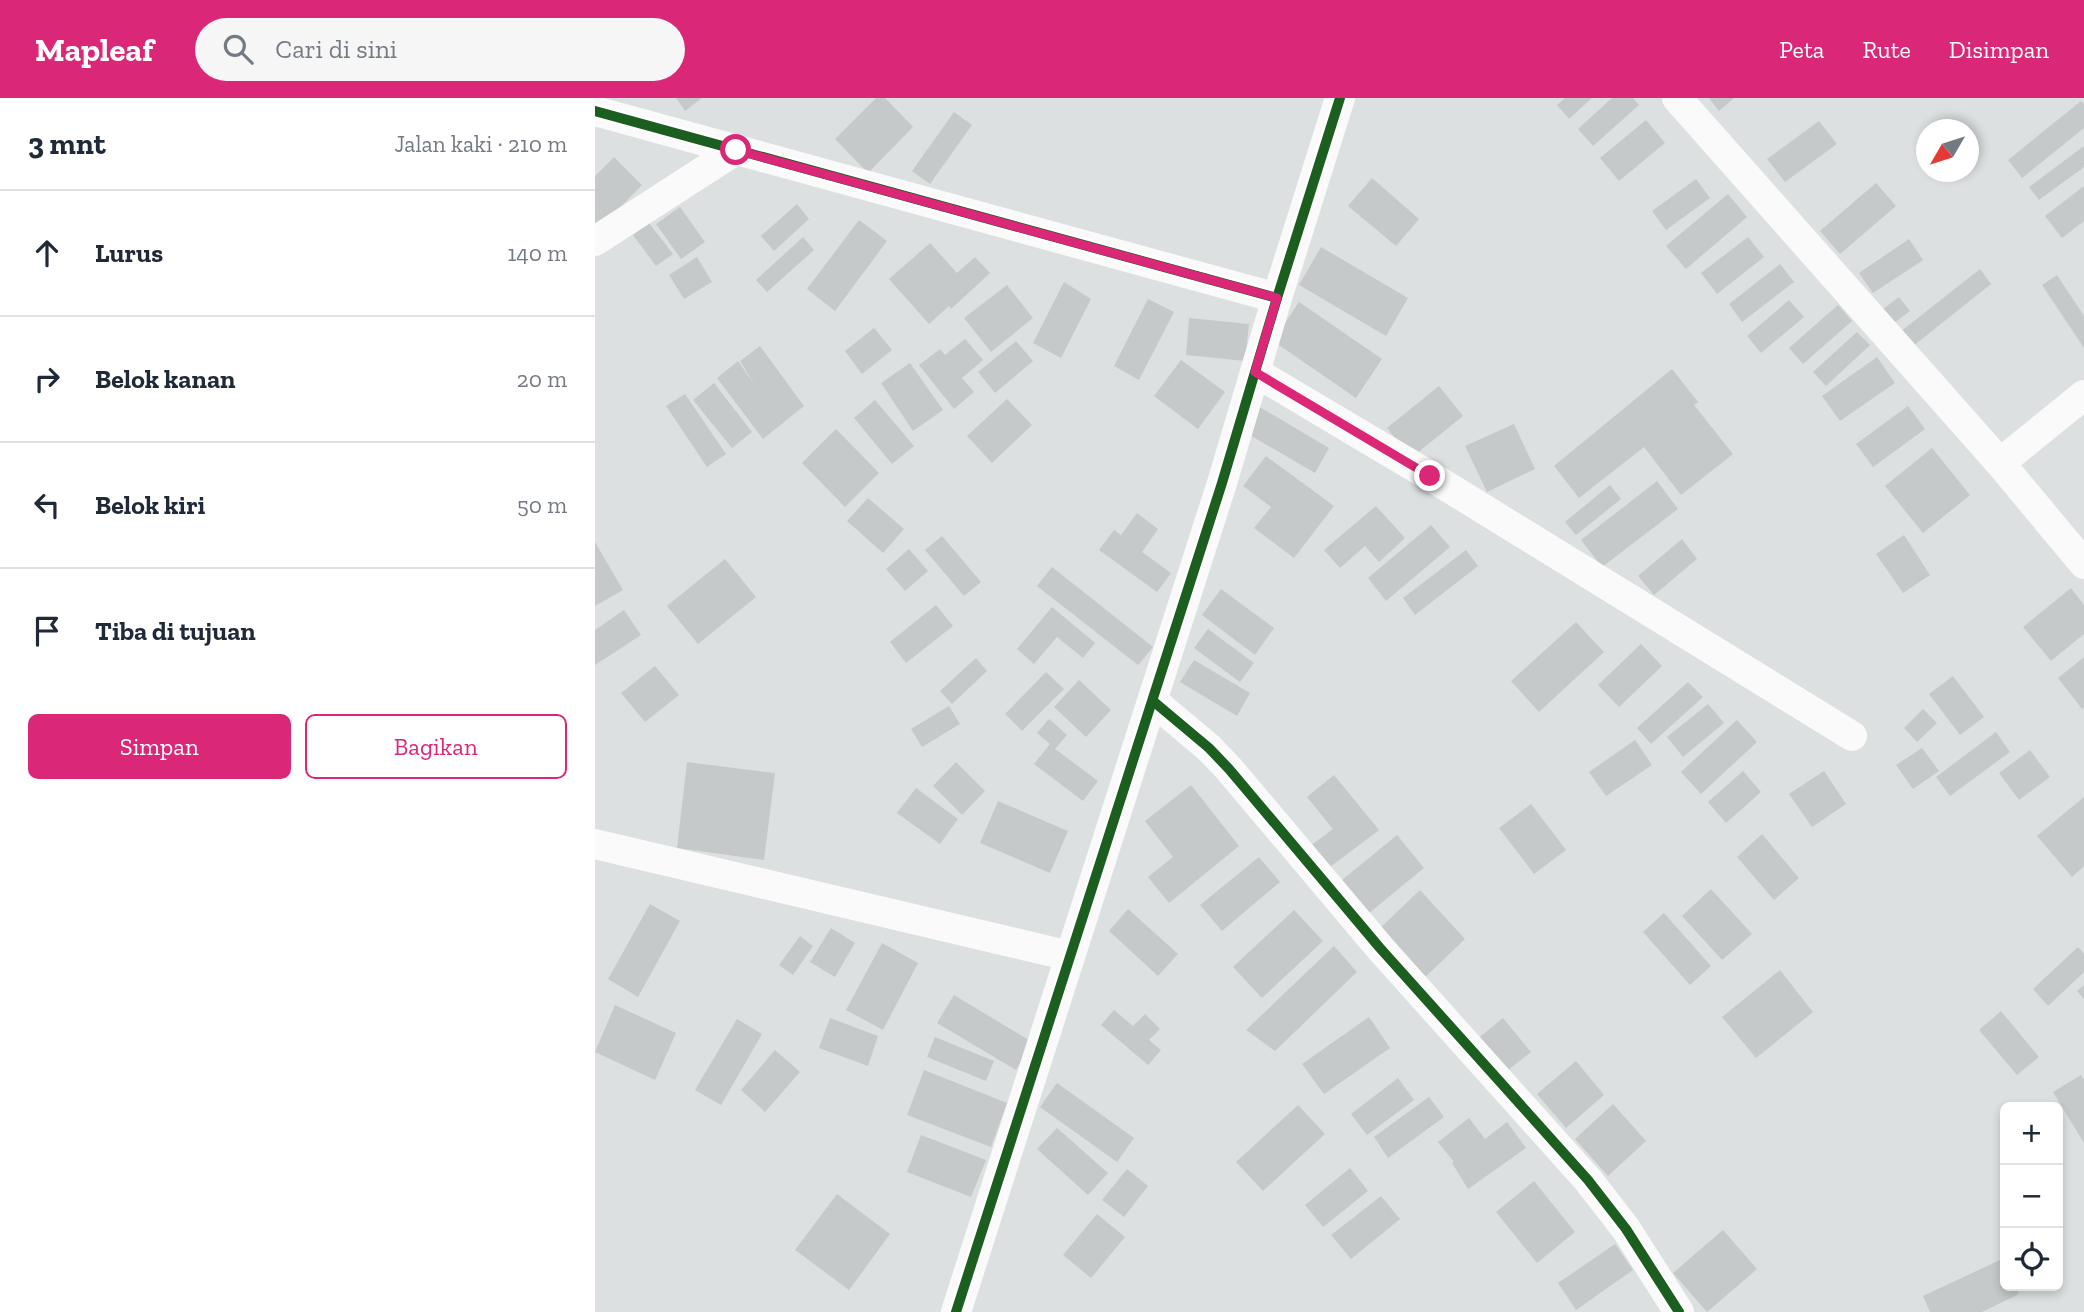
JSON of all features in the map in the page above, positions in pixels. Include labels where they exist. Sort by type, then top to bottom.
[{"type":"street","points":[[956,1312],[1153,701],[1340,98]]},
{"type":"street","points":[[1677,98],[2000,463],[2084,564]]},
{"type":"street","points":[[595,111],[1277,298]]},
{"type":"street","points":[[595,241],[736,150]]},
{"type":"street","points":[[1255,372],[1430,476],[1852,736]]},
{"type":"street","points":[[2000,463],[2084,395]]},
{"type":"street","points":[[1153,701],[1209,748],[1229,769],[1380,948],[1588,1180],[1626,1229],[1679,1312]]},
{"type":"street","points":[[595,844],[1070,956]]},
{"type":"building","points":[[676,98],[702,98],[685,111]]},
{"type":"building","points":[[876,98],[885,98],[913,127],[868,173],[835,139]]},
{"type":"building","points":[[1565,98],[1592,98],[1569,119],[1557,105]]},
{"type":"building","points":[[1612,98],[1633,98],[1639,105],[1593,146],[1578,129]]},
{"type":"building","points":[[1709,98],[1734,98],[1719,111]]},
{"type":"building","points":[[2081,101],[2084,104],[2084,128],[2022,178],[2008,160]]},
{"type":"building","points":[[954,112],[972,125],[930,184],[912,171]]},
{"type":"building","points":[[1646,120],[1665,143],[1619,181],[1600,158]]},
{"type":"building","points":[[1819,121],[1837,144],[1785,182],[1767,159]]},
{"type":"building","points":[[2084,146],[2084,167],[2039,200],[2029,187]]},
{"type":"building","points":[[614,157],[642,185],[595,233],[595,176]]},
{"type":"building","points":[[1372,178],[1419,219],[1396,246],[1348,206]]},
{"type":"building","points":[[1696,179],[1710,198],[1666,230],[1652,211]]},
{"type":"building","points":[[1876,183],[1896,206],[1840,254],[1820,231]]},
{"type":"building","points":[[2084,186],[2084,221],[2062,238],[2045,216]]},
{"type":"building","points":[[1728,194],[1747,217],[1686,269],[1666,246]]},
{"type":"building","points":[[797,204],[809,219],[774,251],[761,236]]},
{"type":"building","points":[[680,207],[705,242],[681,259],[656,224]]},
{"type":"building","points":[[859,220],[887,241],[835,311],[807,289]]},
{"type":"building","points":[[649,223],[673,254],[656,266],[633,235]]},
{"type":"building","points":[[803,237],[814,250],[767,292],[756,280]]},
{"type":"building","points":[[1748,237],[1764,257],[1717,294],[1701,273]]},
{"type":"building","points":[[1909,239],[1923,260],[1873,293],[1859,273]]},
{"type":"building","points":[[930,243],[957,273],[975,257],[990,273],[951,309],[949,306],[929,324],[889,279]]},
{"type":"building","points":[[1321,247],[1408,298],[1386,336],[1299,285]]},
{"type":"building","points":[[697,257],[712,282],[684,299],[669,275]]},
{"type":"building","points":[[1780,264],[1794,282],[1742,322],[1729,304]]},
{"type":"building","points":[[1980,269],[1991,284],[1912,347],[1900,332]]},
{"type":"building","points":[[2057,275],[2084,316],[2084,348],[2042,285]]},
{"type":"building","points":[[1064,282],[1091,299],[1061,358],[1033,343]]},
{"type":"building","points":[[1007,285],[1033,318],[991,352],[964,318]]},
{"type":"building","points":[[1899,297],[1910,311],[1886,329],[1875,315]]},
{"type":"building","points":[[1148,299],[1174,312],[1139,380],[1114,366]]},
{"type":"building","points":[[1789,300],[1804,317],[1761,353],[1747,336]]},
{"type":"building","points":[[1299,302],[1382,359],[1356,398],[1273,341]]},
{"type":"building","points":[[1838,305],[1852,321],[1803,364],[1789,348]]},
{"type":"building","points":[[1189,318],[1249,324],[1245,361],[1186,355]]},
{"type":"building","points":[[874,328],[892,350],[862,374],[845,351]]},
{"type":"building","points":[[1857,332],[1870,345],[1826,386],[1813,372]]},
{"type":"building","points":[[965,339],[983,360],[962,378],[974,392],[954,409],[919,365],[940,349],[945,355]]},
{"type":"building","points":[[1016,341],[1033,361],[995,393],[978,372]]},
{"type":"building","points":[[760,346],[804,406],[763,439],[717,378],[738,361],[755,385],[740,361]]},
{"type":"building","points":[[1877,357],[1895,383],[1840,421],[1822,396]]},
{"type":"building","points":[[1181,360],[1225,392],[1198,429],[1154,396]]},
{"type":"building","points":[[910,363],[943,410],[913,431],[881,383]]},
{"type":"building","points":[[1672,369],[1698,402],[1694,405],[1733,454],[1681,495],[1644,447],[1579,498],[1554,466]]},
{"type":"building","points":[[714,383],[752,432],[732,448],[693,400]]},
{"type":"building","points":[[1439,386],[1463,416],[1411,458],[1387,428]]},
{"type":"building","points":[[685,394],[726,454],[707,467],[666,406]]},
{"type":"building","points":[[1007,399],[1032,425],[992,463],[967,436]]},
{"type":"building","points":[[875,400],[914,446],[892,464],[854,418]]},
{"type":"building","points":[[1258,406],[1329,448],[1315,473],[1243,431]]},
{"type":"building","points":[[1908,406],[1925,429],[1873,467],[1856,444]]},
{"type":"building","points":[[1514,424],[1535,469],[1487,492],[1465,446]]},
{"type":"building","points":[[836,429],[879,473],[845,507],[802,463]]},
{"type":"building","points":[[1932,448],[1970,495],[1923,533],[1885,486]]},
{"type":"building","points":[[1266,456],[1334,506],[1294,558],[1254,528],[1271,507],[1243,486]]},
{"type":"building","points":[[1657,481],[1678,509],[1602,567],[1581,540]]},
{"type":"building","points":[[1610,485],[1621,499],[1576,535],[1565,522]]},
{"type":"building","points":[[868,498],[904,529],[883,553],[847,521]]},
{"type":"building","points":[[1376,506],[1405,538],[1379,562],[1365,546],[1340,568],[1324,550]]},
{"type":"building","points":[[1137,513],[1158,529],[1142,552],[1171,573],[1157,592],[1099,550],[1114,530],[1121,535]]},
{"type":"building","points":[[1431,525],[1450,547],[1386,601],[1368,578]]},
{"type":"building","points":[[1904,535],[1930,575],[1903,593],[1876,554]]},
{"type":"building","points":[[942,536],[981,582],[964,596],[925,550]]},
{"type":"building","points":[[1682,539],[1697,559],[1654,595],[1638,576]]},
{"type":"building","points":[[595,542],[623,590],[595,606]]},
{"type":"building","points":[[909,549],[928,571],[905,591],[886,569]]},
{"type":"building","points":[[1466,550],[1478,566],[1415,615],[1403,598]]},
{"type":"building","points":[[725,559],[756,597],[698,644],[667,606]]},
{"type":"building","points":[[1052,567],[1153,647],[1138,665],[1037,586]]},
{"type":"building","points":[[2071,588],[2084,605],[2084,634],[2051,661],[2023,627]]},
{"type":"building","points":[[1221,589],[1274,628],[1255,655],[1202,615]]},
{"type":"building","points":[[936,605],[953,626],[906,663],[890,642]]},
{"type":"building","points":[[1052,607],[1095,643],[1083,658],[1057,637],[1034,664],[1017,649]]},
{"type":"building","points":[[624,610],[641,635],[595,665],[595,630]]},
{"type":"building","points":[[1576,622],[1604,652],[1539,712],[1511,681]]},
{"type":"building","points":[[1208,629],[1254,663],[1240,682],[1194,648]]},
{"type":"building","points":[[1641,644],[1662,666],[1619,707],[1598,685]]},
{"type":"building","points":[[2084,657],[2084,707],[2082,709],[2058,678]]},
{"type":"building","points":[[976,658],[987,671],[952,704],[940,691]]},
{"type":"building","points":[[1194,660],[1250,693],[1237,716],[1180,682]]},
{"type":"building","points":[[655,666],[679,695],[645,722],[621,693]]},
{"type":"building","points":[[1046,672],[1064,689],[1022,731],[1005,714]]},
{"type":"building","points":[[1953,676],[1984,717],[1960,735],[1929,694]]},
{"type":"building","points":[[1079,680],[1111,710],[1086,737],[1054,707]]},
{"type":"building","points":[[1688,682],[1703,697],[1651,744],[1637,728]]},
{"type":"building","points":[[1708,704],[1724,723],[1683,757],[1667,737]]},
{"type":"building","points":[[949,706],[960,724],[922,747],[911,729]]},
{"type":"building","points":[[1923,709],[1937,723],[1917,742],[1904,728]]},
{"type":"building","points":[[1049,719],[1067,735],[1055,749],[1098,781],[1083,801],[1034,764],[1050,744],[1037,733]]},
{"type":"building","points":[[1737,720],[1757,742],[1701,794],[1681,772]]},
{"type":"building","points":[[1996,732],[2010,752],[1950,796],[1936,777]]},
{"type":"building","points":[[1635,740],[1652,765],[1606,796],[1589,772]]},
{"type":"building","points":[[1922,748],[1939,771],[1913,789],[1896,765]]},
{"type":"building","points":[[2030,750],[2050,777],[2019,800],[1999,773]]},
{"type":"building","points":[[687,762],[775,773],[764,860],[677,848]]},
{"type":"building","points":[[956,762],[985,791],[962,815],[933,786]]},
{"type":"building","points":[[1743,771],[1761,792],[1726,823],[1708,802]]},
{"type":"building","points":[[1824,771],[1846,804],[1812,827],[1789,794]]},
{"type":"building","points":[[1334,775],[1379,830],[1326,870],[1309,847],[1333,829],[1307,797]]},
{"type":"building","points":[[1191,785],[1239,846],[1169,903],[1148,877],[1173,857],[1145,821]]},
{"type":"building","points":[[916,788],[958,819],[940,844],[897,813]]},
{"type":"building","points":[[2084,797],[2084,866],[2072,877],[2037,836]]},
{"type":"building","points":[[998,801],[1068,831],[1050,873],[980,843]]},
{"type":"building","points":[[1531,804],[1566,850],[1534,874],[1499,828]]},
{"type":"building","points":[[1762,834],[1799,878],[1774,900],[1737,857]]},
{"type":"building","points":[[1397,835],[1424,868],[1363,918],[1336,885]]},
{"type":"building","points":[[1259,857],[1280,882],[1222,931],[1200,905]]},
{"type":"building","points":[[1711,889],[1752,934],[1722,960],[1682,916]]},
{"type":"building","points":[[1420,890],[1465,939],[1420,982],[1375,933]]},
{"type":"building","points":[[650,904],[680,921],[638,997],[608,979]]},
{"type":"building","points":[[1128,909],[1178,954],[1158,976],[1109,931]]},
{"type":"building","points":[[1294,910],[1323,941],[1262,998],[1233,967]]},
{"type":"building","points":[[1664,913],[1711,966],[1690,985],[1643,932]]},
{"type":"building","points":[[831,928],[855,943],[835,977],[810,962]]},
{"type":"building","points":[[800,936],[813,946],[793,975],[779,965]]},
{"type":"building","points":[[882,943],[918,963],[883,1030],[846,1010]]},
{"type":"building","points":[[1334,946],[1357,972],[1275,1051],[1246,1030]]},
{"type":"building","points":[[2078,947],[2084,954],[2084,972],[2048,1006],[2033,989]]},
{"type":"building","points":[[1780,970],[1813,1012],[1756,1058],[1722,1017]]},
{"type":"building","points":[[2084,985],[2084,999],[2077,991]]},
{"type":"building","points":[[954,995],[1032,1042],[1016,1070],[937,1023]]},
{"type":"building","points":[[615,1005],[676,1033],[655,1080],[595,1052]]},
{"type":"building","points":[[1114,1010],[1133,1026],[1145,1014],[1160,1029],[1149,1040],[1161,1050],[1148,1065],[1101,1025]]},
{"type":"building","points":[[2001,1011],[2039,1057],[2017,1075],[1979,1030]]},
{"type":"building","points":[[1369,1017],[1390,1048],[1324,1094],[1302,1064]]},
{"type":"building","points":[[830,1018],[878,1036],[868,1066],[819,1048]]},
{"type":"building","points":[[1503,1018],[1531,1052],[1503,1074],[1476,1040]]},
{"type":"building","points":[[737,1019],[762,1034],[721,1105],[695,1090]]},
{"type":"building","points":[[935,1037],[994,1061],[986,1081],[927,1057]]},
{"type":"building","points":[[775,1050],[800,1072],[765,1112],[741,1090]]},
{"type":"building","points":[[1576,1061],[1604,1095],[1566,1128],[1537,1094]]},
{"type":"building","points":[[924,1070],[1007,1103],[991,1147],[907,1115]]},
{"type":"building","points":[[2081,1075],[2084,1080],[2084,1143],[2063,1108],[2063,1102],[2059,1102],[2053,1092]]},
{"type":"building","points":[[1398,1078],[1414,1100],[1367,1135],[1351,1114]]},
{"type":"building","points":[[1057,1083],[1134,1138],[1117,1162],[1040,1107]]},
{"type":"building","points":[[1429,1097],[1444,1117],[1388,1158],[1374,1137]]},
{"type":"building","points":[[1613,1104],[1646,1141],[1608,1176],[1575,1139]]},
{"type":"building","points":[[1298,1105],[1325,1134],[1263,1191],[1236,1162]]},
{"type":"building","points":[[1469,1118],[1485,1139],[1507,1122],[1526,1148],[1468,1189],[1452,1163],[1454,1162],[1438,1142]]},
{"type":"building","points":[[1057,1128],[1108,1173],[1088,1195],[1037,1149]]},
{"type":"building","points":[[921,1135],[986,1160],[971,1197],[907,1172]]},
{"type":"building","points":[[1350,1168],[1368,1191],[1323,1227],[1305,1205]]},
{"type":"building","points":[[1127,1169],[1148,1186],[1124,1217],[1102,1200]]},
{"type":"building","points":[[1534,1181],[1575,1232],[1537,1263],[1496,1212]]},
{"type":"building","points":[[837,1194],[890,1234],[849,1290],[795,1250]]},
{"type":"building","points":[[1381,1196],[1400,1219],[1351,1259],[1331,1235]]},
{"type":"building","points":[[1097,1214],[1125,1237],[1091,1278],[1063,1255]]},
{"type":"building","points":[[1723,1230],[1757,1269],[1707,1312],[1673,1273]]},
{"type":"building","points":[[1615,1244],[1633,1270],[1576,1310],[1558,1283]]},
{"type":"building","points":[[2000,1260],[2000,1291],[2018,1291],[2019,1294],[1982,1312],[1930,1312],[1923,1296]]},
{"type":"cycle path","points":[[595,111],[1277,298],[1340,98]]},
{"type":"cycle path","points":[[956,1312],[1222,483],[1277,298]]},
{"type":"cycle path","points":[[1153,701],[1209,748],[1229,769],[1380,948],[1588,1180],[1626,1229],[1679,1312]]},
{"type":"route","points":[[736,150],[1277,298],[1255,372],[1430,476]]}]
